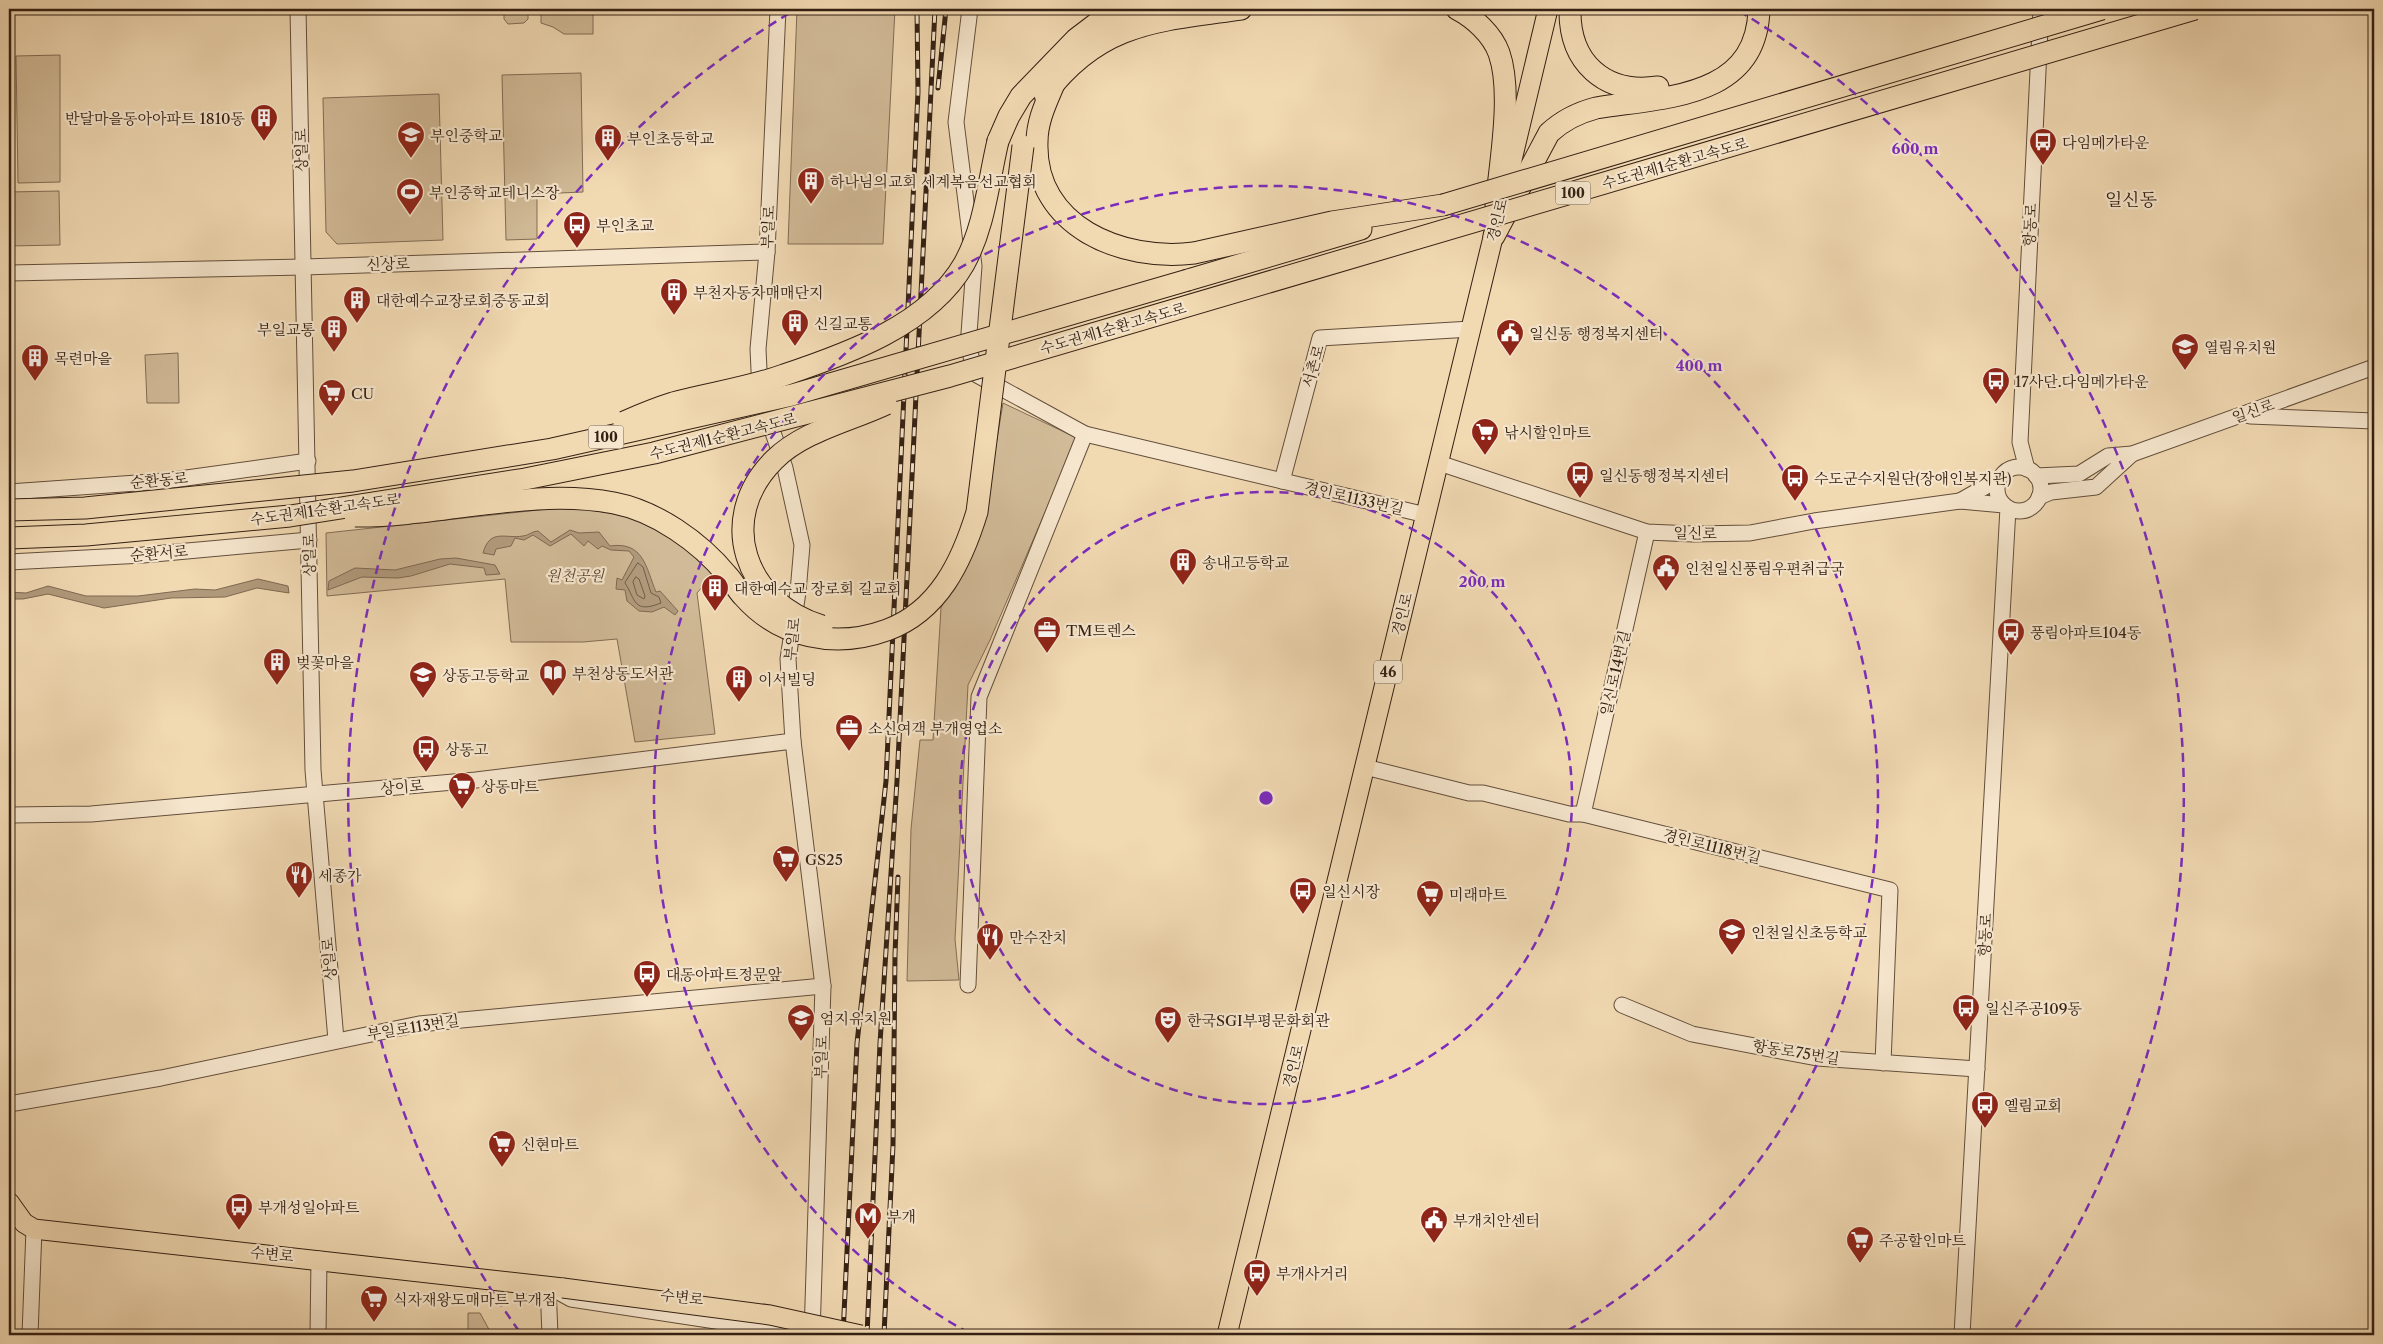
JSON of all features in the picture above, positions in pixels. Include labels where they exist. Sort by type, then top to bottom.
[{"type":"highway","points":[[950,376],[803,439],[775,459],[754,485],[744,513],[744,541],[750,569],[766,592],[786,610],[805,621],[840,628],[863,627],[884,621],[904,610],[923,594],[943,570],[958,541],[967,507],[1017,143],[1024,108],[1049,78],[1076,39],[1101,20],[1143,9]]},
{"type":"highway","points":[[1049,78],[1086,52],[1122,31],[1152,22],[1240,9]]},
{"type":"highway","points":[[1457,9],[1484,29],[1498,51],[1504,74],[1505,102],[1494,236]]},
{"type":"highway","points":[[1570,9],[1570,28],[1574,45],[1581,58],[1590,68],[1604,78],[1617,85],[1633,88],[1698,81],[1714,74],[1727,64],[1738,49],[1746,33],[1749,9]]},
{"type":"highway","points":[[1494,236],[1549,133],[1563,121],[1581,112],[1596,108],[1700,91],[1721,81],[1735,70],[1748,53],[1756,35],[1759,9]]},
{"type":"highway","name":"수도권제1순환고속도로","points":[[9,510],[85,508],[353,480],[552,449],[792,395],[1443,205],[2102,9]]},
{"type":"highway","name":"수도권제1순환고속도로","points":[[9,538],[86,535],[290,516],[525,479],[654,453],[950,376],[2195,9]]},
{"type":"highway","points":[[1017,143],[1038,164],[1043,179],[1061,211],[1078,227],[1098,239],[1121,248],[1145,254],[1172,256],[1194,253],[1332,222],[1443,205]]},
{"type":"highway","points":[[552,449],[672,403],[783,376],[886,335],[914,317],[943,293],[963,265],[976,239],[984,212],[1017,143]]},
{"type":"highway","points":[[290,516],[386,516],[558,498],[615,503],[640,511],[679,532],[702,550],[727,575],[742,596],[759,612],[786,628],[811,638],[838,641],[869,637],[894,627],[918,613],[936,596],[953,573],[967,544],[976,512],[1017,143]]},
{"type":"main road","name":"경인로","points":[[1227,1335],[1548,9]]},
{"type":"main road","points":[[9,1202],[24,1223],[34,1228]]},
{"type":"main road","name":"수변로","points":[[34,1228],[555,1287],[770,1315],[861,1335]]},
{"type":"street","name":"상일로","points":[[298,9],[314,795],[336,1040]]},
{"type":"street","name":"부일로","points":[[778,9],[767,252],[758,349],[760,395],[785,468],[802,545],[798,592],[788,659],[793,741],[823,986],[812,1330]]},
{"type":"street","name":"경인로1133번길","points":[[970,9],[956,122],[974,266],[968,347],[977,375],[1085,434],[1426,515]]},
{"type":"street","name":"항동로","points":[[2032,472],[2020,442],[2041,9]]},
{"type":"street","name":"신상로","points":[[9,273],[304,267],[767,252]]},
{"type":"street","name":"서촌로","points":[[1282,481],[1320,338],[1471,329]]},
{"type":"street","name":"일신로","points":[[2032,472],[2079,474],[2108,456],[2132,454],[2374,367]]},
{"type":"street","points":[[2238,416],[2374,421]]},
{"type":"street","points":[[968,984],[979,697],[1085,434]]},
{"type":"street","name":"항동로","points":[[2002,476],[2020,442]]},
{"type":"street","name":"일신로","points":[[2039,497],[2050,492],[2096,487],[2132,454]]},
{"type":"street","name":"순환동로","points":[[9,492],[165,481],[308,461]]},
{"type":"street","name":"일신로","points":[[1439,463],[1647,532],[1694,534],[1750,533],[1814,521],[1960,501],[2012,508]]},
{"type":"street","points":[[2015,468],[2032,472],[2040,483],[2039,497],[2030,508],[2012,508],[1997,493],[2002,476],[2015,468]]},
{"type":"street","name":"일신로","points":[[1960,501],[2002,476]]},
{"type":"street","points":[[1960,501],[1985,510],[2000,520],[2008,536]]},
{"type":"street","name":"항동로","points":[[1962,1335],[2008,536],[2012,508]]},
{"type":"street","name":"일신로14번길","points":[[1583,814],[1647,532]]},
{"type":"street","name":"순환서로","points":[[9,562],[142,555],[309,540]]},
{"type":"street","name":"상이로","points":[[9,815],[91,814],[517,776],[793,741]]},
{"type":"street","name":"경인로1118번길","points":[[1365,767],[1469,793],[1482,793],[1569,814],[1583,814],[1890,890],[1883,1063]]},
{"type":"street","name":"부일로113번길","points":[[9,1104],[161,1078],[419,1024],[823,986]]},
{"type":"street","name":"항동로75번길","points":[[1622,1005],[1692,1034],[1817,1058],[1977,1069]]},
{"type":"street","points":[[30,1335],[34,1228]]},
{"type":"street","points":[[318,1335],[319,1259]]},
{"type":"street","name":"수변로","points":[[560,1282],[792,1311],[812,1330],[788,1332],[571,1299],[555,1287],[560,1282]]},
{"type":"street","points":[[553,1335],[555,1287]]},
{"type":"green space","points":[[504,9],[528,9],[528,19],[524,23],[508,24],[504,19]]},
{"type":"green space","points":[[541,9],[593,9],[593,34],[564,34],[553,27],[541,23]]},
{"type":"green space","points":[[797,9],[895,9],[883,244],[788,244]]},
{"type":"green space","points":[[60,55],[60,182],[18,183],[16,56]]},
{"type":"green space","points":[[581,73],[583,192],[537,194],[537,239],[506,240],[502,75]]},
{"type":"green space","points":[[439,94],[443,240],[337,244],[326,232],[323,98]]},
{"type":"green space","points":[[59,191],[60,245],[9,246],[9,192]]},
{"type":"green space","points":[[178,353],[179,403],[147,403],[145,355]]},
{"type":"green space","points":[[1003,403],[1077,438],[990,640],[968,685],[955,939],[959,980],[907,981],[911,829],[920,740],[933,740],[941,608],[985,512]]},
{"type":"green space","name":"원천공원","points":[[566,507],[623,516],[665,531],[687,547],[715,572],[697,593],[715,734],[635,742],[617,639],[583,642],[511,642],[505,579],[327,596],[326,533]]},
{"type":"green space","points":[[468,1313],[480,1313],[492,1335],[468,1335]]},
{"type":"water","points":[[570,530],[579,533],[599,532],[610,546],[630,548],[637,552],[646,566],[656,592],[660,591],[678,611],[675,615],[664,607],[652,612],[639,611],[627,601],[625,590],[616,589],[617,578],[622,580],[634,557],[629,551],[611,550],[602,546],[598,549],[588,541],[584,546],[571,534],[550,546],[533,535],[524,540],[515,538],[511,546],[496,549],[494,555],[483,553],[486,545],[494,537],[525,536],[538,531],[551,542]]},
{"type":"water","points":[[456,558],[495,565],[500,574],[486,575],[484,568],[450,564],[398,578],[362,577],[328,590],[329,581],[355,568],[395,570],[440,559]]},
{"type":"water","points":[[258,579],[288,586],[289,593],[257,588],[225,597],[171,598],[104,608],[48,594],[23,599],[9,599],[9,592],[26,593],[48,586],[86,596],[138,596],[195,589],[215,590]]},
{"type":"railway","points":[[843,1335],[857,1043],[886,781],[918,92],[917,9]]},
{"type":"railway","points":[[867,1335],[880,1043],[897,781],[935,9]]},
{"type":"railway","points":[[938,88],[946,9]]},
{"type":"railway","points":[[884,1335],[893,1145],[895,955],[898,877]]},
{"type":"place","name":"반달마을동아아파트 1810동","points":[[264,142]]},
{"type":"place","name":"부인중학교","points":[[411,159]]},
{"type":"place","name":"부인초등학교","points":[[608,162]]},
{"type":"place","name":"다임메가타운","points":[[2043,166]]},
{"type":"place","name":"하나님의교회 세계복음선교협회","points":[[811,205]]},
{"type":"place","name":"부인중학교테니스장","points":[[410,216]]},
{"type":"place","name":"부인초교","points":[[577,249]]},
{"type":"place","name":"부천자동차매매단지","points":[[674,316]]},
{"type":"place","name":"대한예수교장로회중동교회","points":[[357,324]]},
{"type":"place","name":"신길교통","points":[[795,347]]},
{"type":"place","name":"부일교통","points":[[334,353]]},
{"type":"place","name":"일신동 행정복지센터","points":[[1510,357]]},
{"type":"place","name":"열림유치원","points":[[2185,371]]},
{"type":"place","name":"목련마을","points":[[35,382]]},
{"type":"place","name":"17사단.다임메가타운","points":[[1996,405]]},
{"type":"place","name":"CU","points":[[332,417]]},
{"type":"place","name":"낚시할인마트","points":[[1485,456]]},
{"type":"place","name":"일신동행정복지센터","points":[[1580,499]]},
{"type":"place","name":"수도군수지원단(장애인복지관)","points":[[1795,502]]},
{"type":"place","name":"송내고등학교","points":[[1183,586]]},
{"type":"place","name":"인천일신풍림우편취급국","points":[[1666,592]]},
{"type":"place","name":"대한예수교 장로회 길교회","points":[[715,612]]},
{"type":"place","name":"TM트렌스","points":[[1047,654]]},
{"type":"place","name":"풍림아파트104동","points":[[2011,656]]},
{"type":"place","name":"벚꽃마을","points":[[277,686]]},
{"type":"place","name":"부천상동도서관","points":[[553,697]]},
{"type":"place","name":"상동고등학교","points":[[423,699]]},
{"type":"place","name":"이서빌딩","points":[[739,703]]},
{"type":"place","name":"소신여객 부개영업소","points":[[849,752]]},
{"type":"place","name":"상동고","points":[[426,773]]},
{"type":"place","name":"상동마트","points":[[462,810]]},
{"type":"place","name":"GS25","points":[[786,883]]},
{"type":"place","name":"세종가","points":[[299,899]]},
{"type":"place","name":"일신시장","points":[[1303,915]]},
{"type":"place","name":"미래마트","points":[[1430,918]]},
{"type":"place","name":"인천일신초등학교","points":[[1732,956]]},
{"type":"place","name":"만수잔치","points":[[990,961]]},
{"type":"place","name":"대동아파트정문앞","points":[[647,998]]},
{"type":"place","name":"일신주공109동","points":[[1966,1032]]},
{"type":"place","name":"엄지유치원","points":[[801,1042]]},
{"type":"place","name":"한국SGI부평문화회관","points":[[1168,1044]]},
{"type":"place","name":"옐림교회","points":[[1985,1129]]},
{"type":"place","name":"신현마트","points":[[502,1168]]},
{"type":"place","name":"부개성일아파트","points":[[239,1231]]},
{"type":"place","name":"부개","points":[[868,1240]]},
{"type":"place","name":"부개치안센터","points":[[1434,1244]]},
{"type":"place","name":"주공할인마트","points":[[1860,1264]]},
{"type":"place","name":"부개사거리","points":[[1257,1297]]},
{"type":"place","name":"식자재왕도매마트 부개점","points":[[374,1323]]},
{"type":"district","name":"일신동","points":[[2131,200]]}]
